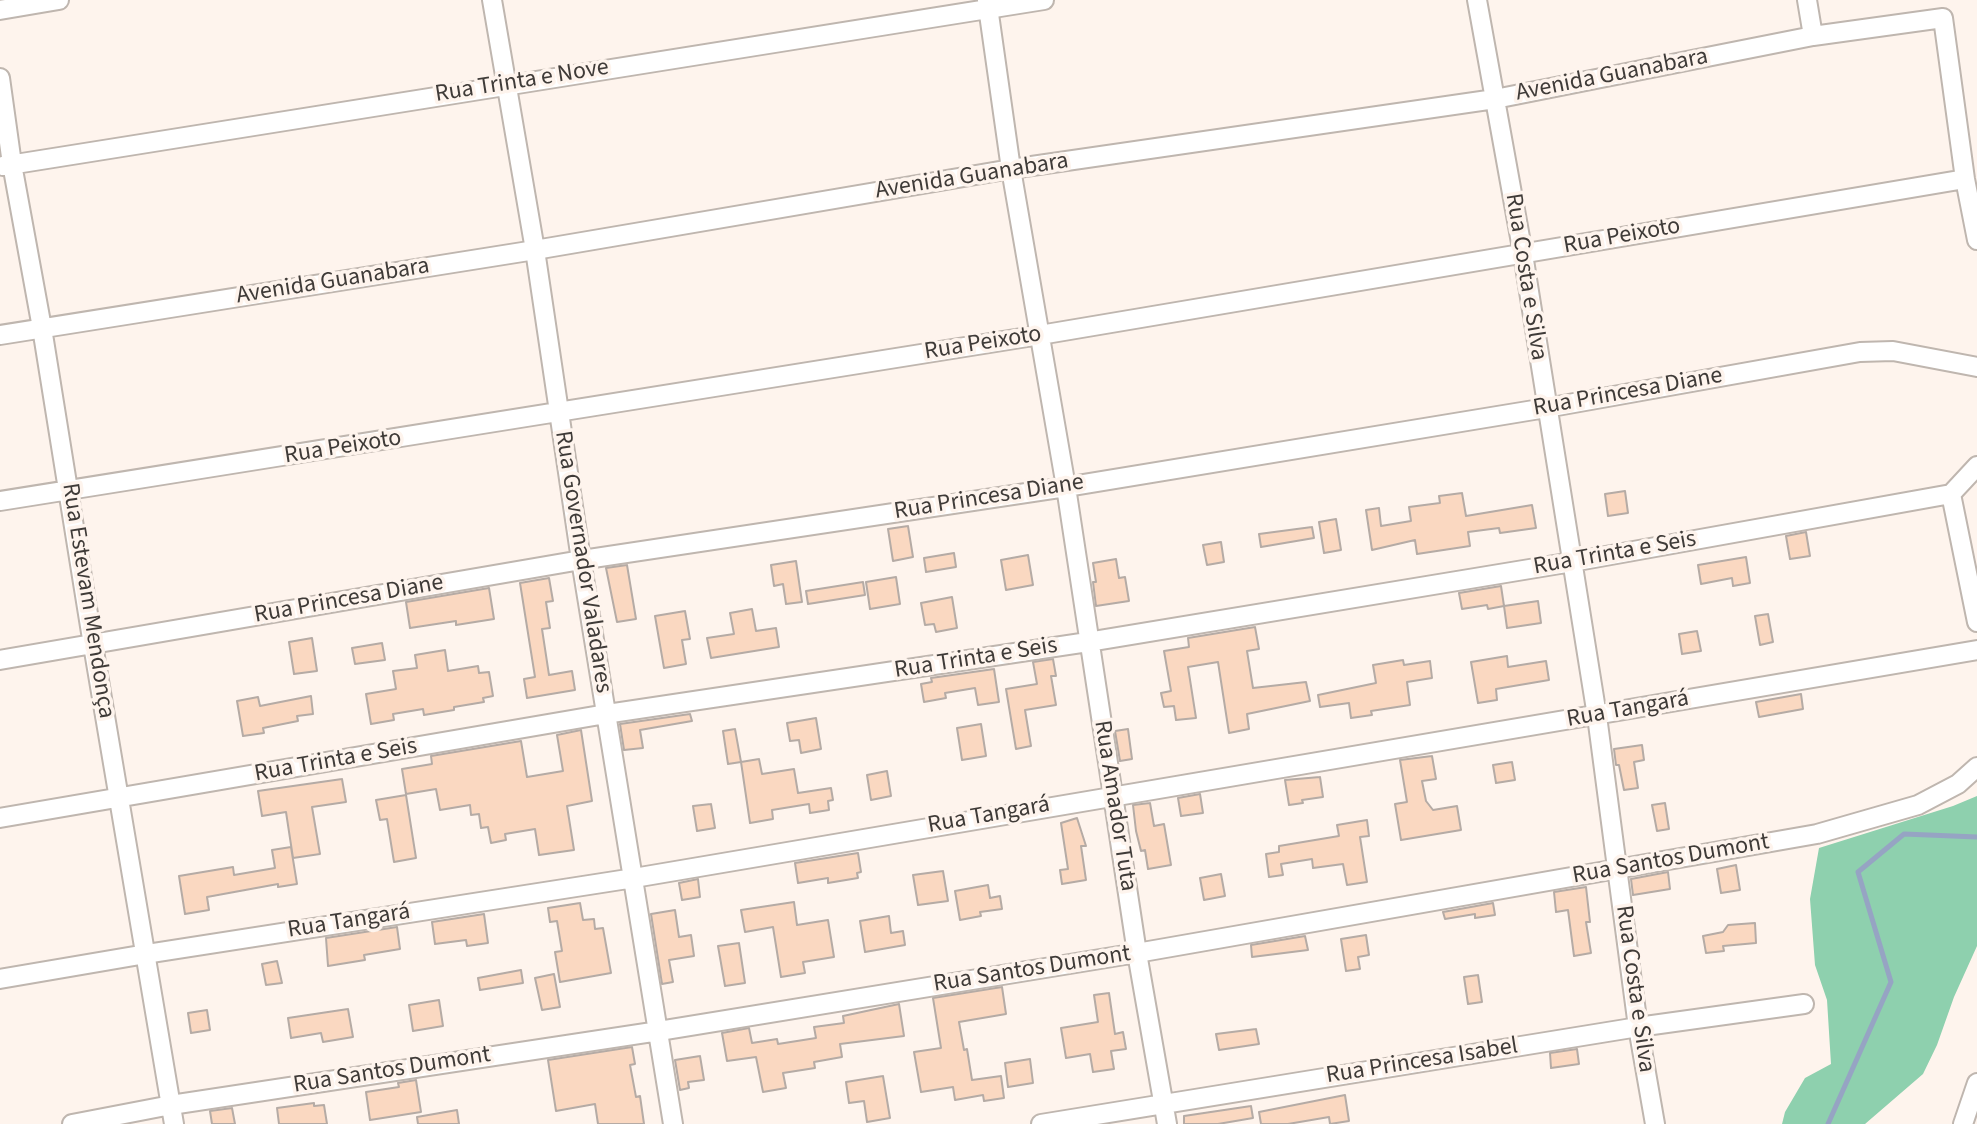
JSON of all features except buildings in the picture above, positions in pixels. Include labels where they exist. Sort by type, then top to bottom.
[{"type":"street","points":[[0,10],[59,0]]},
{"type":"street","name":"Rua Governador Valadares","points":[[492,0],[535,250],[581,560],[673,1124]]},
{"type":"street","name":"Rua Trinta e Nove","points":[[6,165],[988,5],[1044,0]]},
{"type":"street","name":"Rua Costa e Silva","points":[[1477,0],[1523,254],[1597,716],[1638,1027],[1655,1124]]},
{"type":"street","points":[[1807,0],[1813,36]]},
{"type":"street","name":"Rua Amador Tuta","points":[[988,5],[1011,169],[1066,487],[1137,953],[1167,1124]]},
{"type":"street","name":"Avenida Guanabara","points":[[0,335],[535,250],[1011,169],[1495,99],[1813,36],[1943,18],[1965,179]]},
{"type":"street","name":"Rua Estevam Mendonça","points":[[0,78],[6,165],[42,328],[173,1115]]},
{"type":"street","points":[[1965,179],[1977,240]]},
{"type":"street","name":"Rua Peixoto","points":[[0,501],[1040,335],[1965,179]]},
{"type":"street","name":"Rua Princesa Diane","points":[[0,660],[581,560],[1066,487],[1546,408],[1860,352],[1893,351],[1977,367]]},
{"type":"street","points":[[1977,466],[1951,494],[1977,622]]},
{"type":"street","name":"Rua Trinta e Seis","points":[[0,818],[606,714],[1088,642],[1572,562],[1951,494]]},
{"type":"street","name":"Rua Tangará","points":[[0,979],[634,878],[1977,650]]},
{"type":"street","name":"Rua Santos Dumont","points":[[72,1124],[173,1115],[1137,953],[1817,834],[1918,805],[1958,784],[1977,767]]},
{"type":"street","name":"Rua Princesa Isabel","points":[[1041,1124],[1638,1027],[1804,1004]]},
{"type":"street","points":[[1963,1124],[1977,1083]]},
{"type":"green space","points":[[1977,796],[1977,946],[1923,1074],[1865,1124],[1782,1124],[1785,1112],[1805,1078],[1831,1064],[1827,1000],[1815,965],[1810,899],[1819,848]]},
{"type":"waterway","points":[[1828,1124],[1891,982],[1858,872],[1904,834],[1977,837]]}]
